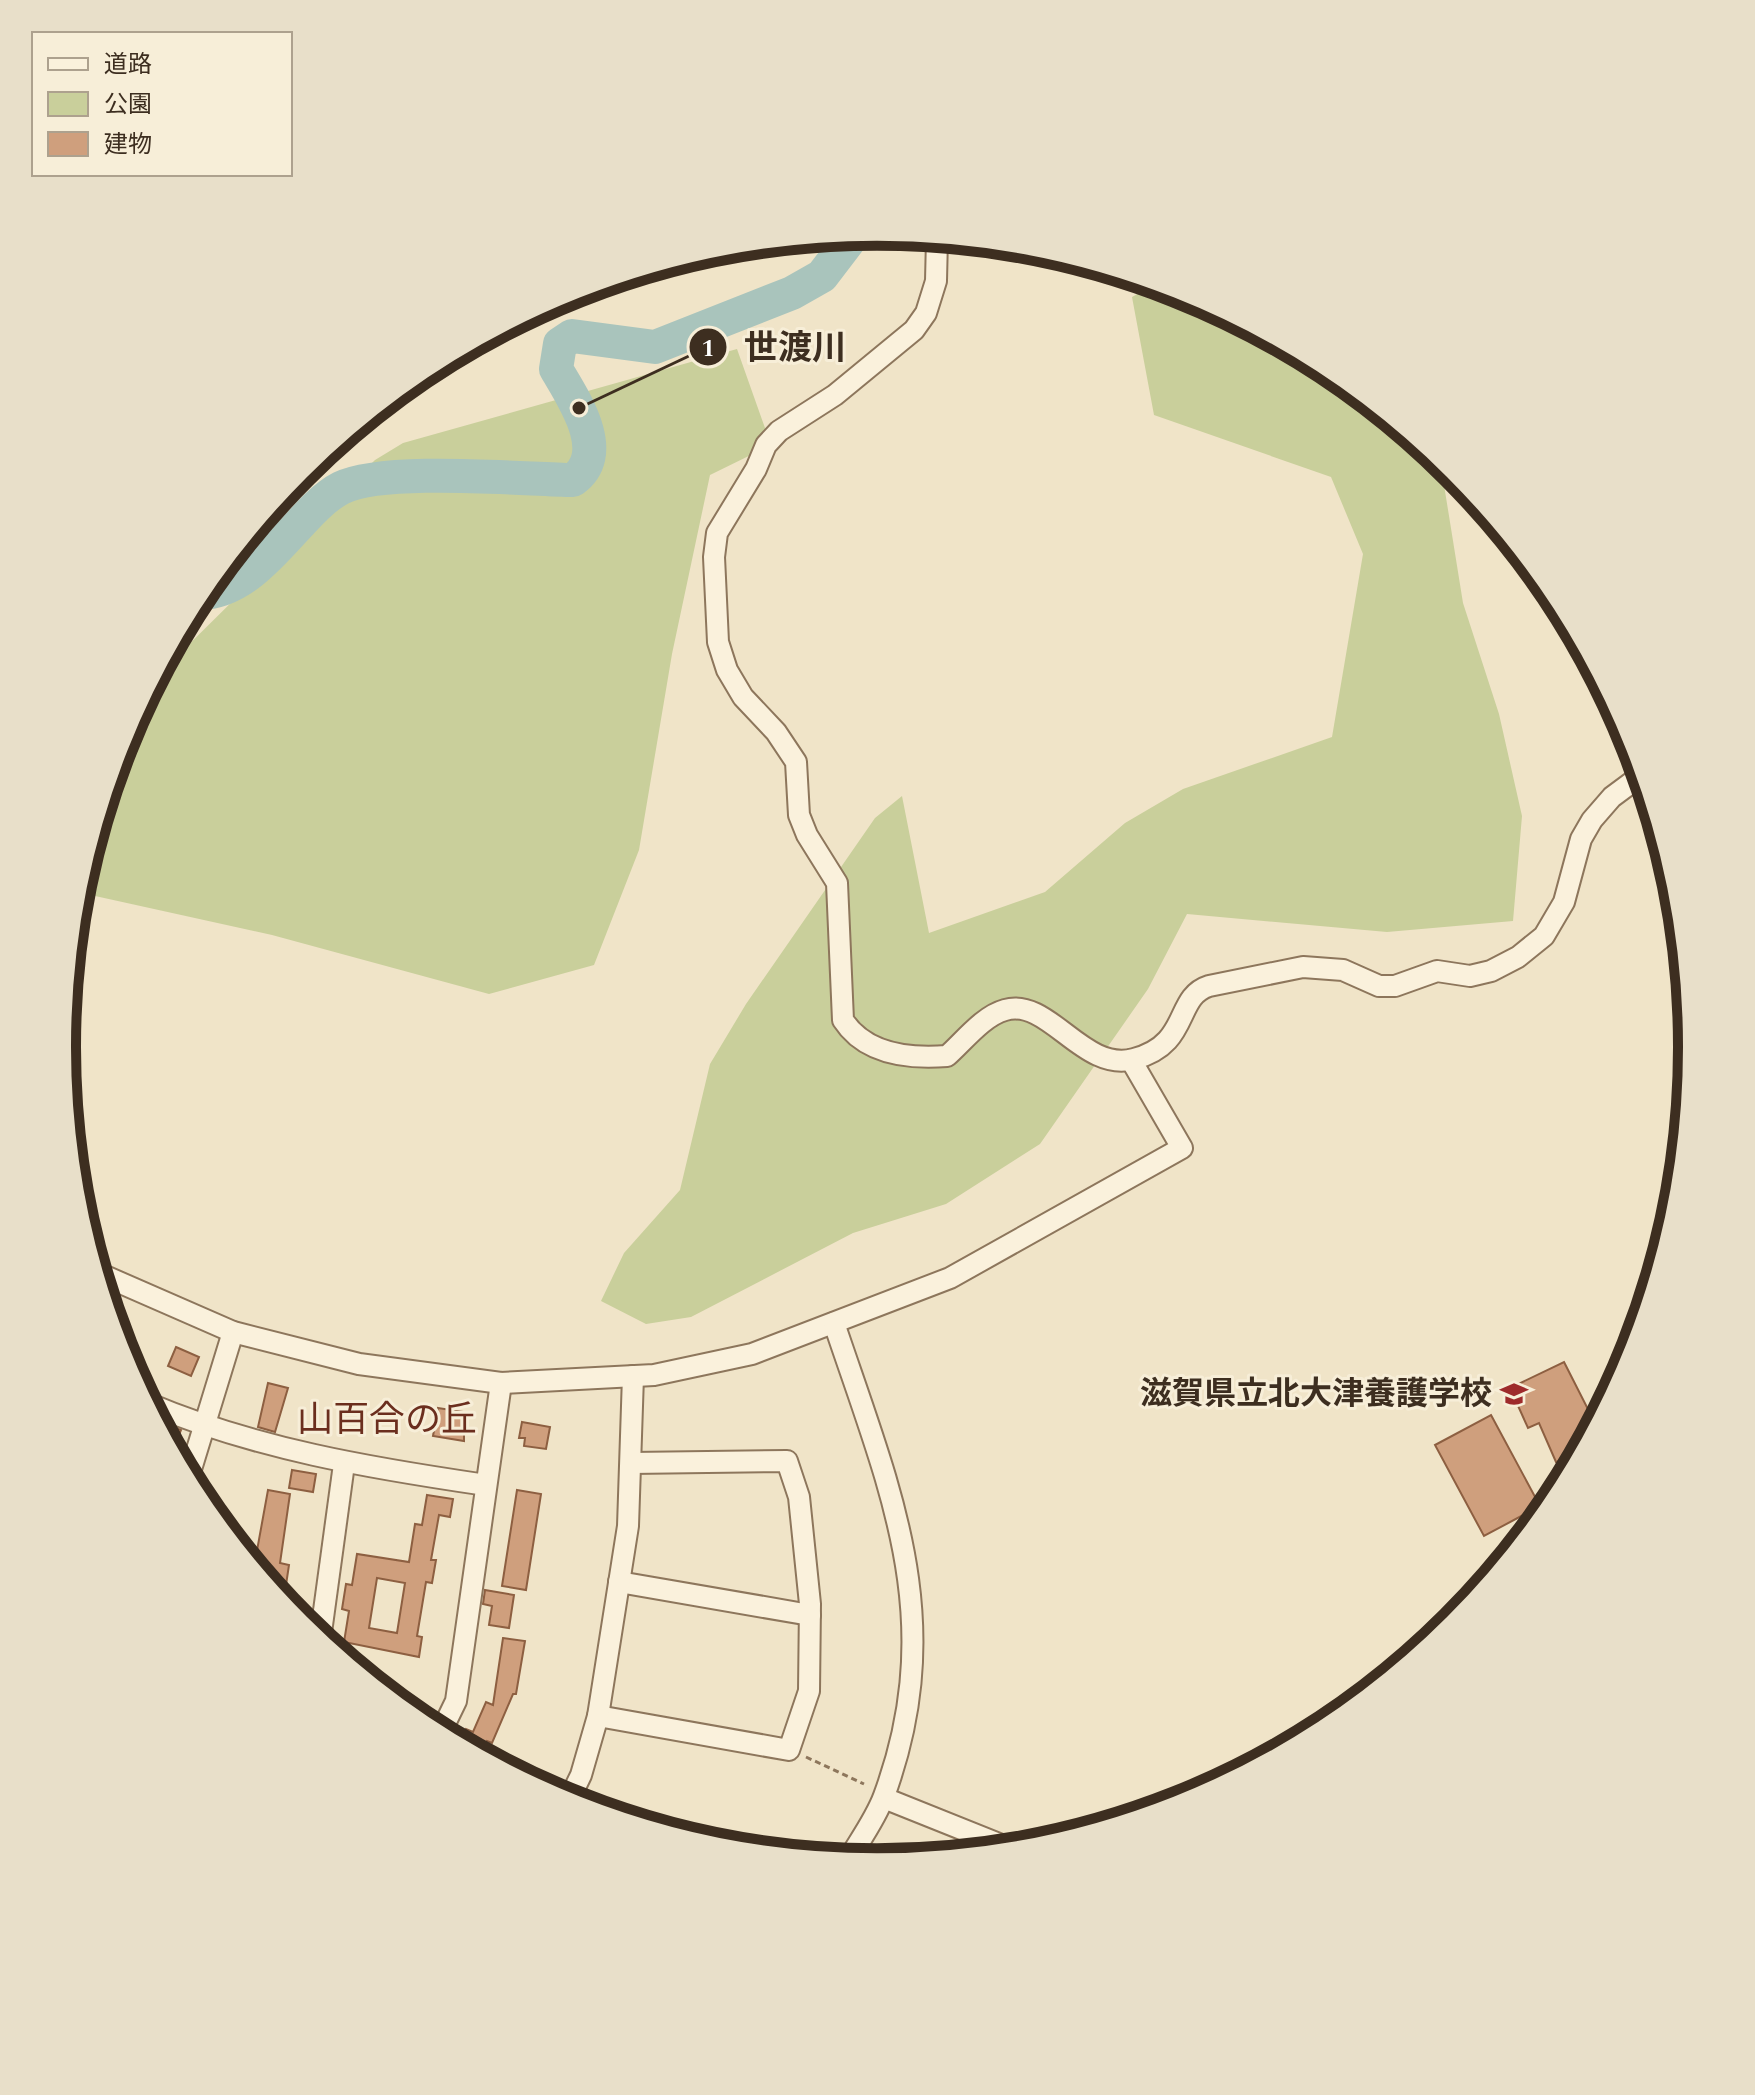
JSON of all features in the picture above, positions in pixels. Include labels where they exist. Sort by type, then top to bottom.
[{"type":"street","points":[[936,249],[933,297],[914,330],[813,412],[779,431],[766,445],[756,469],[717,533],[714,557],[718,642],[727,670],[743,697],[776,732],[796,762],[799,815],[807,835],[837,883],[843,1020],[851,1033],[864,1042],[898,1054],[947,1056],[985,1021],[1006,1009],[1029,1011],[1089,1053],[1131,1060],[1158,1048],[1177,1033],[1190,999],[1198,989],[1209,986],[1303,967],[1343,970],[1379,986],[1395,986],[1437,971],[1470,976],[1491,971],[1518,957],[1544,936],[1564,902],[1581,839],[1592,820],[1612,797],[1633,782]]},
{"type":"street","points":[[111,1278],[233,1332],[359,1364],[501,1383],[633,1376],[752,1354],[950,1278],[1182,1148],[1131,1060]]},
{"type":"street","points":[[834,1323],[897,1512],[911,1583],[914,1657],[900,1735],[884,1798],[855,1848]]},
{"type":"street","points":[[193,1464],[233,1332]]},
{"type":"street","points":[[574,1789],[598,1716],[628,1526],[633,1376]]},
{"type":"street","points":[[446,1722],[456,1701],[501,1383]]},
{"type":"street","points":[[163,1410],[204,1427],[344,1464],[486,1485]]},
{"type":"street","points":[[598,1716],[789,1750],[809,1691],[810,1615],[799,1497],[787,1461],[631,1463]]},
{"type":"street","points":[[322,1625],[344,1464]]},
{"type":"street","points":[[619,1582],[810,1615]]},
{"type":"street","points":[[884,1798],[991,1841]]},
{"type":"path","points":[[789,1750],[864,1784]]},
{"type":"green space","points":[[1142,291],[1184,307],[1278,353],[1365,412],[1443,480],[1463,603],[1499,714],[1522,816],[1513,921],[1387,932],[1187,914],[1148,989],[1040,1144],[946,1204],[853,1233],[691,1317],[646,1324],[601,1301],[624,1253],[680,1190],[710,1064],[746,1004],[875,818],[902,796],[929,933],[1045,892],[1125,823],[1183,789],[1332,737],[1363,554],[1331,477],[1154,415],[1132,297]]},
{"type":"green space","points":[[737,349],[771,445],[710,475],[672,654],[639,850],[594,965],[489,994],[272,935],[90,895],[103,840],[137,741],[179,654],[375,460],[403,443]]},
{"type":"building","points":[[176,1347],[199,1357],[191,1376],[168,1366]]},
{"type":"building","points":[[1564,1362],[1590,1413],[1565,1459],[1556,1462],[1539,1423],[1528,1428],[1510,1388]]},
{"type":"building","points":[[268,1383],[288,1388],[275,1432],[258,1427]]},
{"type":"building","points":[[438,1408],[464,1412],[464,1441],[433,1436]]},
{"type":"building","points":[[1491,1415],[1538,1502],[1531,1511],[1484,1536],[1435,1445]]},
{"type":"building","points":[[522,1422],[550,1427],[546,1449],[524,1446],[525,1438],[519,1438]]},
{"type":"building","points":[[172,1426],[181,1430],[178,1438]]},
{"type":"building","points":[[292,1470],[316,1474],[313,1492],[289,1488]]},
{"type":"building","points":[[268,1490],[290,1494],[280,1563],[289,1565],[286,1585],[257,1553]]},
{"type":"building","points":[[517,1490],[541,1494],[526,1590],[502,1586]]},
{"type":"building","points":[[427,1495],[453,1499],[450,1517],[439,1515],[431,1560],[436,1560],[432,1583],[426,1582],[417,1636],[422,1637],[419,1657],[344,1642],[349,1611],[342,1609],[346,1584],[352,1585],[357,1554],[409,1562],[415,1524],[422,1525]],"holes":[[[377,1578],[405,1583],[397,1633],[369,1628]]]},
{"type":"building","points":[[485,1590],[514,1595],[509,1628],[489,1625],[492,1606],[483,1604]]},
{"type":"building","points":[[503,1638],[525,1641],[516,1694],[513,1694],[492,1743],[487,1741],[485,1746],[464,1734],[466,1729],[473,1732],[486,1702],[493,1705]]},
{"type":"waterway","points":[[220,589],[242,579],[260,565],[309,513],[341,488],[361,482],[419,476],[573,480],[584,469],[589,455],[589,441],[579,410],[556,369],[560,344],[572,336],[655,347],[792,293],[822,276],[844,247]]},
{"type":"place","name":"世渡川","points":[[579,408]]},
{"type":"place","name":"滋賀県立北大津養護学校","points":[[1514,1394]]},
{"type":"district","name":"山百合の丘","points":[[387,1420]]}]
